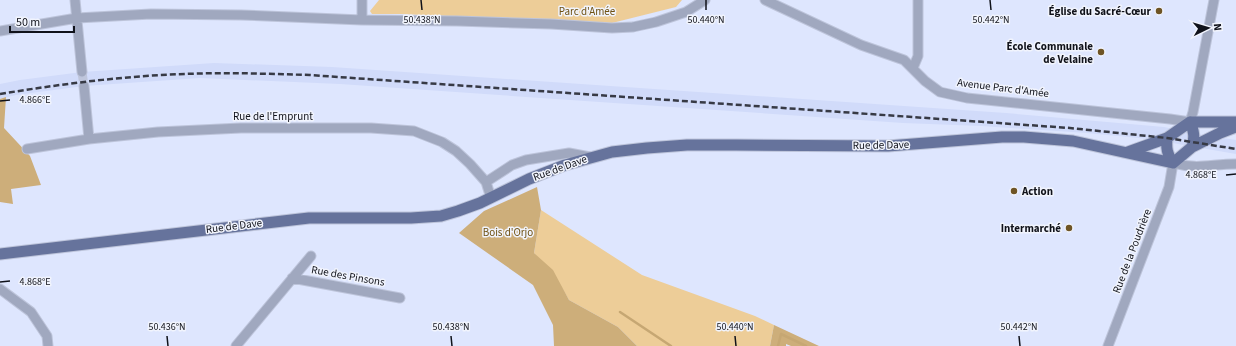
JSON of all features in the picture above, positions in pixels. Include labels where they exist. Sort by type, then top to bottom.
[{"type":"main road","points":[[1126,152],[1167,138],[1190,122],[1236,122]]},
{"type":"main road","points":[[1190,122],[1194,130],[1192,147]]},
{"type":"main road","points":[[1167,138],[1167,155],[1173,163],[1192,147],[1220,132],[1236,126]]},
{"type":"main road","name":"Rue de Dave","points":[[0,254],[309,218],[428,217],[458,211],[491,198],[536,176],[590,157],[612,152],[647,148],[687,145],[888,146],[1009,137],[1072,141],[1173,163]]},
{"type":"street","points":[[75,0],[82,72]]},
{"type":"street","points":[[362,0],[362,20]]},
{"type":"street","points":[[0,31],[77,18],[151,14],[457,21],[551,24],[612,28],[633,27],[656,22],[686,12],[705,0]]},
{"type":"street","name":"Avenue Parc d'Amée","points":[[765,0],[861,45],[904,60],[940,92],[967,98],[1170,118],[1190,122]]},
{"type":"street","points":[[913,68],[918,56],[918,0]]},
{"type":"street","points":[[1190,122],[1214,0]]},
{"type":"street","points":[[84,86],[89,139]]},
{"type":"street","name":"Rue de l'Emprunt","points":[[27,149],[89,139],[158,132],[241,128],[371,128],[414,131],[442,142],[456,151],[486,182],[491,198]]},
{"type":"street","points":[[486,182],[512,165],[526,160],[569,153],[590,157]]},
{"type":"street","points":[[1173,163],[1186,167],[1236,164]]},
{"type":"street","name":"Rue de la Poudrière","points":[[1108,346],[1169,187],[1173,163]]},
{"type":"street","name":"Rue des Pinsons","points":[[236,346],[311,256]]},
{"type":"street","name":"Rue des Pinsons","points":[[292,278],[400,298]]},
{"type":"street","points":[[0,290],[31,312],[47,336],[48,346]]},
{"type":"shaded area","points":[[214,63],[332,67],[1006,113],[1164,127],[1236,140],[1236,154],[1149,139],[1087,133],[981,126],[903,123],[340,84],[200,78],[84,86],[16,95],[0,99],[0,84],[20,80],[82,72]]},
{"type":"green space","name":"Parc d'Amée","points":[[379,0],[682,0],[676,7],[612,23],[372,14],[370,11]]},
{"type":"green space","points":[[6,97],[4,128],[30,156],[41,185],[11,189],[13,204],[0,202],[0,99]]},
{"type":"green space","name":"Bois d'Orjo","points":[[537,187],[541,210],[534,253],[553,270],[569,300],[618,327],[637,346],[554,346],[553,325],[533,285],[459,233],[484,211]]},
{"type":"green space","points":[[541,210],[642,275],[755,316],[774,325],[770,346],[637,346],[618,327],[569,300],[562,288],[534,253]]},
{"type":"green space","points":[[774,325],[819,346],[791,346],[786,344],[786,346],[770,346]]},
{"type":"waterway","points":[[620,312],[671,346]]},
{"type":"waterway","points":[[778,346],[781,334],[806,346]]},
{"type":"tunnel","points":[[82,72],[84,86]]},
{"type":"railway","points":[[0,94],[92,81],[162,75],[216,73],[310,75],[1070,128],[1167,138],[1236,149]]},
{"type":"place","name":"Église du Sacré-Cœur","points":[[1159,11]]},
{"type":"place","name":"École Communale de Velaine","points":[[1101,52]]},
{"type":"place","name":"Action","points":[[1014,191]]},
{"type":"place","name":"Intermarché","points":[[1069,228]]}]
